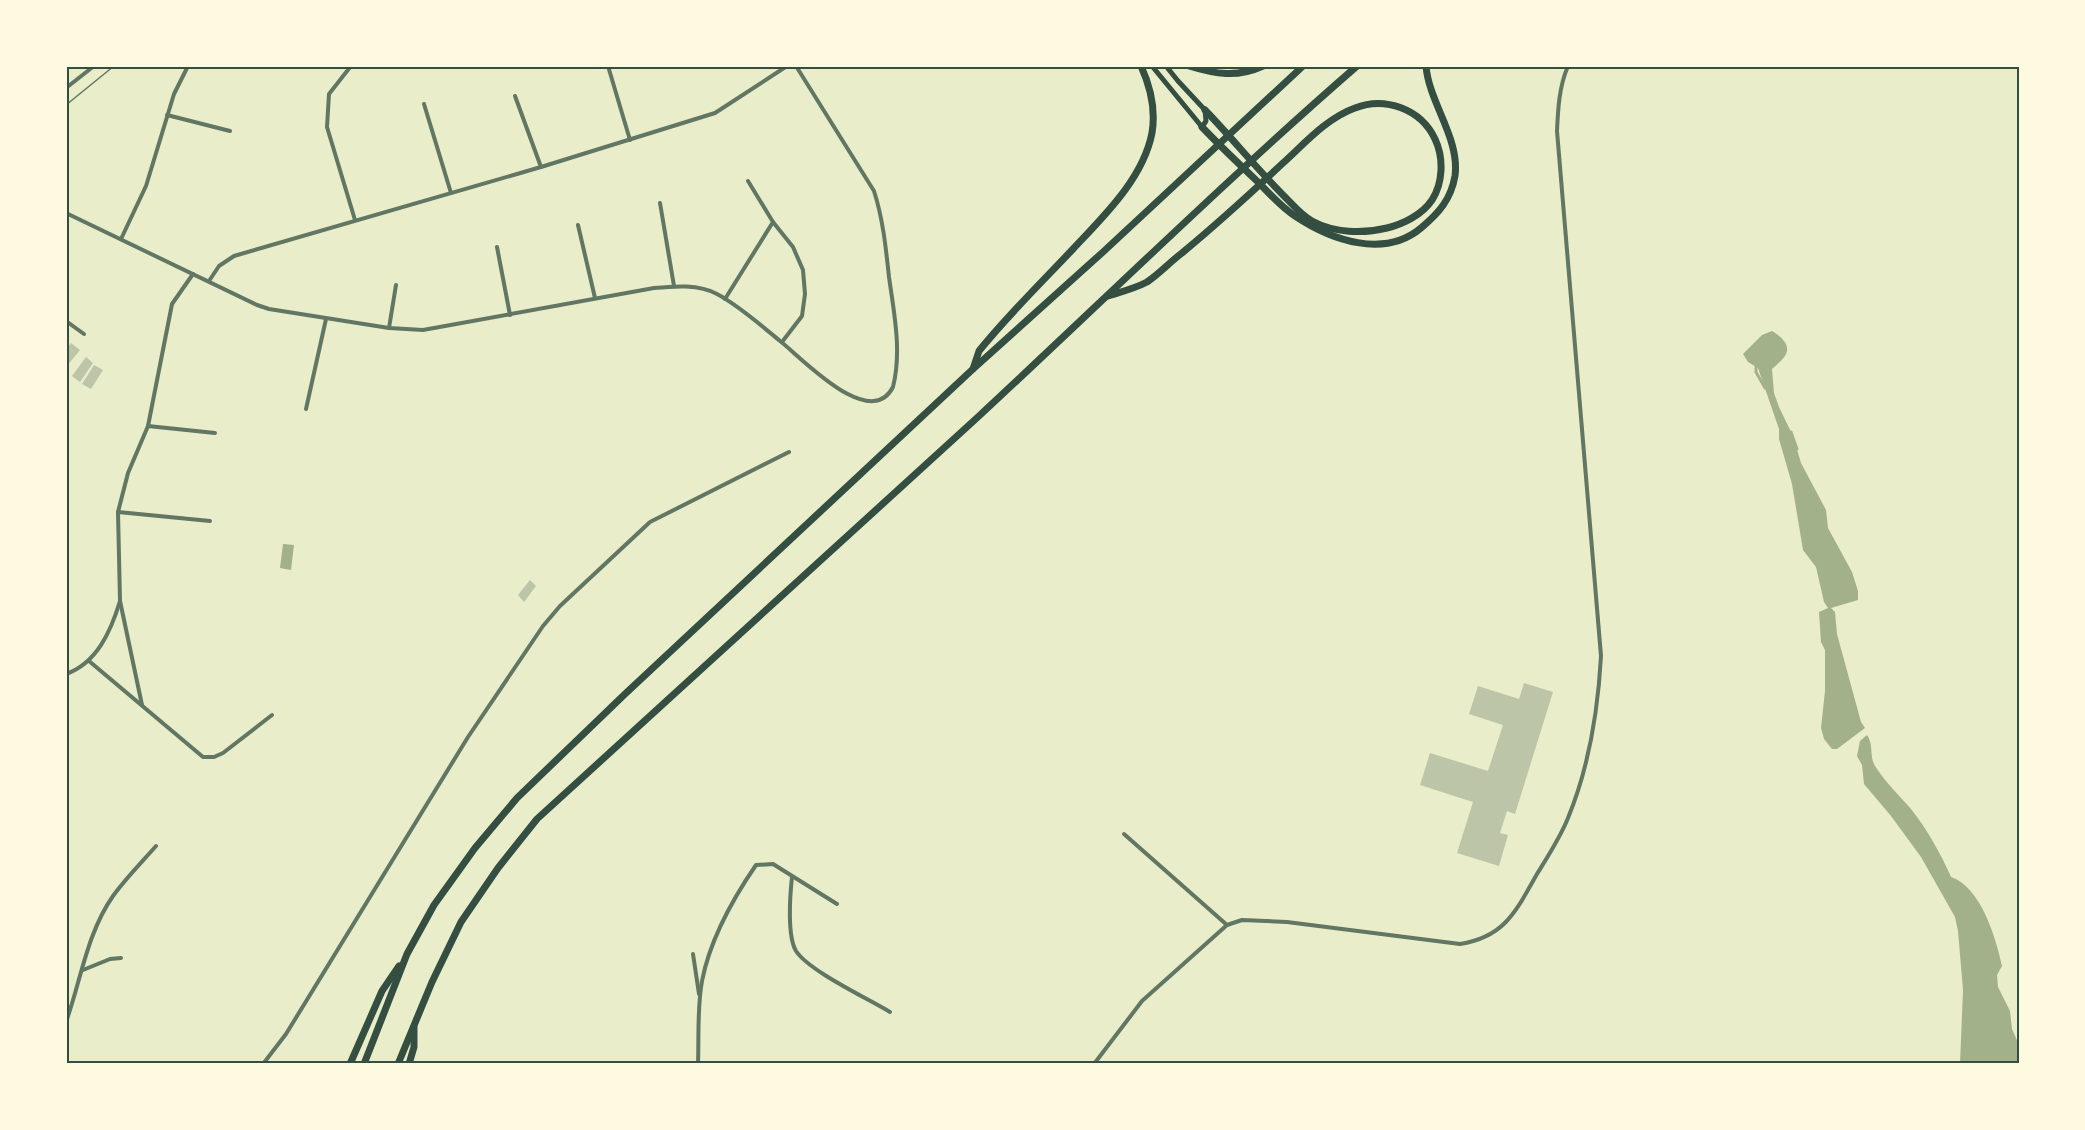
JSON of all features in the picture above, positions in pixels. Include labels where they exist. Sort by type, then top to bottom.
[{"type":"highway","points":[[973,369],[977,353],[983,345],[1097,224],[1141,164],[1153,120],[1153,100],[1141,66]]},
{"type":"highway","points":[[1188,66],[1234,75],[1263,66]]},
{"type":"highway","points":[[350,1064],[382,991],[407,954],[434,905],[475,848],[518,798],[973,369],[1303,66]]},
{"type":"highway","points":[[398,1064],[461,922],[498,868],[537,819],[837,548],[1106,297],[1203,203],[1357,66]]},
{"type":"highway","points":[[1202,128],[1292,215],[1321,232],[1342,240],[1377,245],[1409,238],[1439,213],[1450,196],[1455,174],[1454,156],[1427,80],[1426,66]]},
{"type":"highway","points":[[1106,297],[1146,282],[1224,218],[1304,144],[1324,126],[1344,112],[1356,107],[1381,103],[1399,106],[1418,117],[1434,137],[1440,151],[1440,183],[1433,199],[1424,210],[1394,227],[1359,232],[1322,225],[1309,219],[1296,208],[1270,182],[1205,110]]},
{"type":"highway","points":[[364,1064],[407,954]]},
{"type":"highway","points":[[409,1064],[414,1047],[414,1025]]},
{"type":"main road","points":[[1152,66],[1202,128],[1206,121],[1205,110],[1166,66]]},
{"type":"street","points":[[66,88],[94,66]]},
{"type":"street","points":[[121,239],[146,186],[174,94],[188,66]]},
{"type":"street","points":[[351,66],[329,94],[327,127],[355,220]]},
{"type":"street","points":[[608,66],[630,140]]},
{"type":"street","points":[[209,281],[219,266],[234,256],[541,167],[715,113],[787,66]]},
{"type":"street","points":[[66,213],[269,309],[389,328],[423,330],[595,298],[674,286],[714,292],[782,342],[822,377],[849,395],[867,399],[885,399],[890,393],[895,378],[898,344],[877,200],[874,191],[796,66]]},
{"type":"street","points":[[1094,1064],[1142,1001],[1227,925],[1242,920],[1287,922],[1460,944],[1476,942],[1492,935],[1514,915],[1557,842],[1568,818],[1594,726],[1601,656],[1557,131],[1559,102],[1568,66]]},
{"type":"street","points":[[515,96],[541,167]]},
{"type":"street","points":[[424,104],[451,193]]},
{"type":"street","points":[[167,115],[230,131]]},
{"type":"street","points":[[748,180],[773,222],[793,247],[803,270],[805,294],[802,316],[782,342]]},
{"type":"street","points":[[660,203],[674,286]]},
{"type":"street","points":[[724,299],[773,222]]},
{"type":"street","points":[[578,225],[595,298]]},
{"type":"street","points":[[497,246],[510,315]]},
{"type":"street","points":[[142,705],[120,601],[118,513],[128,473],[148,426],[172,304],[193,274]]},
{"type":"street","points":[[389,328],[396,285]]},
{"type":"street","points":[[306,409],[326,319]]},
{"type":"street","points":[[66,321],[84,334]]},
{"type":"street","points":[[148,426],[215,433]]},
{"type":"street","points":[[263,1064],[298,1015],[369,895],[468,736],[543,626],[560,606],[650,522],[789,452]]},
{"type":"street","points":[[118,513],[210,521]]},
{"type":"street","points":[[66,674],[89,661],[114,622],[120,601]]},
{"type":"street","points":[[89,661],[203,757],[214,757],[223,753],[272,715]]},
{"type":"street","points":[[1124,834],[1227,925]]},
{"type":"street","points":[[66,1022],[96,927],[113,896],[156,846]]},
{"type":"street","points":[[698,1064],[700,1004],[706,964],[736,895],[756,865],[773,864],[837,904]]},
{"type":"street","points":[[792,877],[789,912],[795,950],[813,969],[890,1012]]},
{"type":"street","points":[[693,954],[700,1004]]},
{"type":"street","points":[[82,970],[110,959],[121,958]]},
{"type":"lane","points":[[66,105],[114,66]]},
{"type":"shaded area","points":[[1772,331],[1783,340],[1787,347],[1784,358],[1772,369],[1774,393],[1793,436],[1801,463],[1826,510],[1828,528],[1852,572],[1858,591],[1858,600],[1831,608],[1835,612],[1837,634],[1861,722],[1865,728],[1837,749],[1832,749],[1824,739],[1821,728],[1825,691],[1825,650],[1821,642],[1819,612],[1828,608],[1824,602],[1816,567],[1803,550],[1792,484],[1779,439],[1779,429],[1758,368],[1748,362],[1743,354],[1762,335]]},
{"type":"shaded area","points":[[283,544],[294,545],[291,570],[280,568]]},
{"type":"shaded area","points":[[1867,735],[1875,766],[1923,825],[1951,877],[1971,891],[1986,915],[2002,966],[1997,975],[1998,987],[2010,1011],[2012,1029],[2019,1045],[2019,1064],[1960,1064],[1963,990],[1955,917],[1921,857],[1864,784],[1862,765],[1857,756],[1860,741]]},
{"type":"building","points":[[71,343],[80,350],[66,367],[66,349]]},
{"type":"building","points":[[86,357],[93,363],[80,382],[72,376]]},
{"type":"building","points":[[94,365],[103,370],[91,389],[82,384]]},
{"type":"building","points":[[530,580],[536,586],[524,602],[518,595]]},
{"type":"building","points":[[1524,683],[1553,692],[1515,814],[1507,811],[1500,833],[1508,835],[1499,866],[1457,853],[1473,802],[1420,785],[1430,753],[1488,771],[1503,725],[1469,714],[1478,686],[1519,699]]},
{"type":"waterway","points":[[1756,364],[1756,372],[1765,388]]},
{"type":"waterway","points":[[1791,432],[1797,449]]}]
